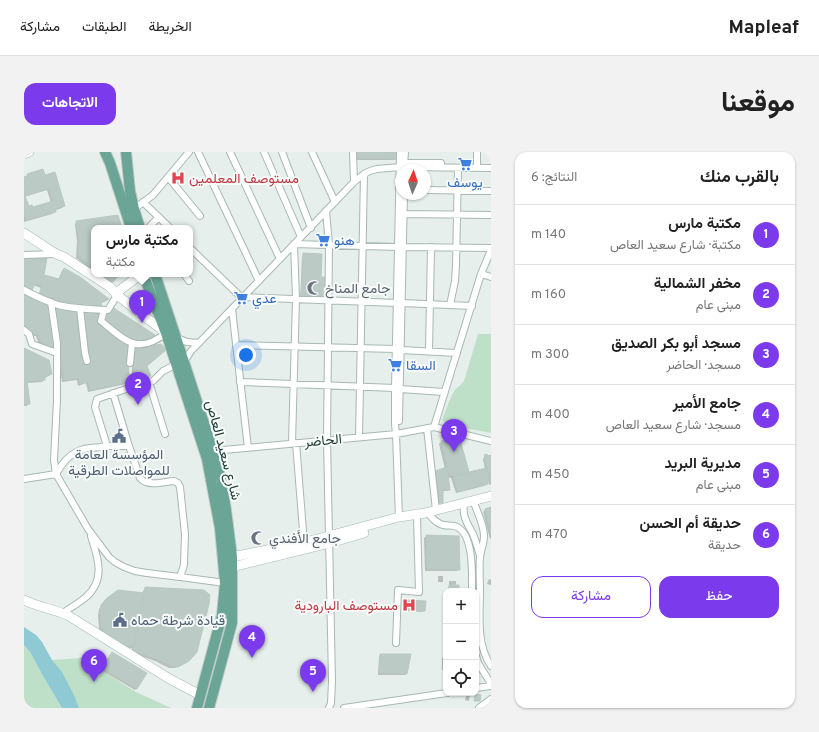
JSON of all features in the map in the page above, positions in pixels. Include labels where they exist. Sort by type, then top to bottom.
[{"type":"main road","points":[[24,154],[29,152]]},
{"type":"main road","points":[[105,152],[110,163],[129,225]]},
{"type":"main road","points":[[126,152],[130,191],[139,225]]},
{"type":"main road","points":[[24,233],[56,254],[64,257],[91,276]]},
{"type":"main road","points":[[93,277],[166,333]]},
{"type":"main road","points":[[114,292],[137,277]]},
{"type":"main road","points":[[144,277],[166,333],[181,363],[207,459],[220,528],[225,583],[222,615],[197,708]]},
{"type":"main road","name":"شارع سعيد العاص","points":[[156,277],[176,338],[181,363],[213,451],[223,490],[226,510],[232,562],[232,623],[210,704]]},
{"type":"main road","points":[[232,562],[330,539],[491,496]]},
{"type":"main road","points":[[232,562],[304,543],[330,539],[399,517],[426,513]]},
{"type":"main road","points":[[24,600],[43,608],[63,613],[81,623],[168,678],[200,695],[210,704]]},
{"type":"street","points":[[134,209],[153,196],[189,152]]},
{"type":"street","points":[[198,152],[259,281]]},
{"type":"street","points":[[230,152],[280,259]]},
{"type":"street","points":[[264,152],[301,237]]},
{"type":"street","points":[[282,152],[311,228]]},
{"type":"street","points":[[312,152],[335,202]]},
{"type":"street","points":[[353,152],[354,182]]},
{"type":"street","points":[[400,152],[403,164]]},
{"type":"street","points":[[403,164],[405,152]]},
{"type":"street","points":[[477,152],[477,164]]},
{"type":"street","points":[[431,165],[491,164]]},
{"type":"street","points":[[107,446],[95,407],[97,399],[126,388],[153,381],[163,371],[181,363],[354,182],[370,170],[395,167]]},
{"type":"street","points":[[431,167],[491,168]]},
{"type":"street","points":[[450,305],[455,281],[457,248],[458,168]]},
{"type":"street","points":[[359,437],[364,174]]},
{"type":"street","points":[[168,177],[200,216]]},
{"type":"street","points":[[431,190],[491,190]]},
{"type":"street","points":[[399,517],[396,434],[399,424],[398,350],[402,200]]},
{"type":"street","points":[[400,247],[404,200]]},
{"type":"street","points":[[143,202],[167,225]]},
{"type":"street","points":[[326,211],[329,245],[327,440],[332,681],[331,703],[329,708]]},
{"type":"street","points":[[404,214],[491,215]]},
{"type":"street","points":[[151,225],[159,218]]},
{"type":"street","points":[[294,244],[491,249],[434,427],[491,441]]},
{"type":"street","points":[[294,244],[296,299],[294,443],[304,543]]},
{"type":"street","points":[[429,351],[431,247]]},
{"type":"street","points":[[193,251],[243,298],[472,306]]},
{"type":"street","points":[[24,255],[56,254]]},
{"type":"street","points":[[482,274],[491,276]]},
{"type":"street","points":[[24,290],[60,306],[104,310],[108,310],[114,292]]},
{"type":"street","points":[[51,302],[57,343],[57,400],[54,460],[56,474],[88,529],[109,557],[124,567],[135,571],[225,583]]},
{"type":"street","points":[[80,308],[87,361]]},
{"type":"street","points":[[232,309],[248,448]]},
{"type":"street","points":[[104,310],[101,321],[128,342],[138,345],[145,345],[162,337],[166,333]]},
{"type":"street","points":[[24,330],[29,334],[32,344],[57,353]]},
{"type":"street","points":[[176,338],[187,342],[199,343]]},
{"type":"street","points":[[130,362],[132,343]]},
{"type":"street","points":[[236,345],[361,348],[457,353]]},
{"type":"street","points":[[149,382],[165,434]]},
{"type":"street","points":[[240,382],[444,392]]},
{"type":"street","points":[[113,393],[140,478],[143,482],[148,484],[174,481],[178,483],[180,487],[185,534],[184,564],[180,577]]},
{"type":"street","name":"الحاضر","points":[[213,451],[396,434],[434,427]]},
{"type":"street","points":[[396,643],[398,590],[419,592],[426,513],[427,428]]},
{"type":"street","points":[[24,479],[56,474],[63,463],[73,453],[86,449],[107,446],[129,446]]},
{"type":"street","points":[[469,502],[464,511],[465,519],[476,541],[480,558]]},
{"type":"street","points":[[469,502],[483,528],[484,541],[480,558],[480,634],[484,653],[491,666]]},
{"type":"street","points":[[426,513],[439,523],[456,526],[465,536],[470,550],[472,588]]},
{"type":"street","points":[[456,526],[465,519]]},
{"type":"street","points":[[63,613],[82,600],[91,591],[97,578],[99,562],[88,529]]},
{"type":"street","points":[[99,562],[109,557]]},
{"type":"street","points":[[477,660],[491,685],[479,687]]},
{"type":"street","points":[[344,708],[443,694]]},
{"type":"street","points":[[479,708],[491,698]]},
{"type":"green space","points":[[478,334],[491,334],[491,433],[449,425],[442,420],[449,401],[456,389],[464,381]]},
{"type":"green space","points":[[24,645],[30,652],[62,708],[24,708]]},
{"type":"green space","points":[[82,658],[136,692],[171,708],[79,708],[74,695],[52,660]]},
{"type":"water","points":[[24,627],[36,635],[42,642],[52,660],[62,672],[79,708],[62,708],[30,652],[24,645]]},
{"type":"building","points":[[357,152],[401,152],[401,159],[357,158]]},
{"type":"building","points":[[43,169],[45,175],[55,172],[65,206],[55,209],[56,212],[26,220],[24,213],[24,177],[28,176],[27,174]],"holes":[[[49,188],[53,201],[33,207],[32,205],[29,206],[25,196]]]},
{"type":"building","points":[[118,215],[121,225],[91,225],[91,266],[78,256],[79,238],[76,221]]},
{"type":"building","name":"جامع المناخ","points":[[303,253],[322,254],[321,277],[326,277],[325,301],[301,300]]},
{"type":"building","points":[[24,258],[47,258],[44,275],[59,279],[64,268],[80,277],[109,299],[101,303],[102,308],[60,304],[39,295],[42,286],[35,283],[31,293],[24,286]]},
{"type":"building","points":[[106,277],[117,277],[113,282]]},
{"type":"building","points":[[24,293],[48,303],[55,351],[42,345],[38,334],[32,334],[24,328]]},
{"type":"building","points":[[53,307],[76,312],[85,363],[91,363],[83,310],[100,311],[98,323],[128,346],[129,382],[90,390],[88,382],[80,384],[79,378],[64,380]]},
{"type":"building","points":[[112,307],[155,335],[145,344],[132,340],[103,319]]},
{"type":"building","points":[[161,344],[166,350],[147,366],[151,376],[134,382],[134,349]]},
{"type":"building","points":[[24,348],[49,360],[52,374],[45,376],[45,380],[27,381],[30,404],[24,404]]},
{"type":"building","points":[[450,440],[461,443],[469,472],[453,476],[449,474],[441,441]]},
{"type":"building","points":[[487,454],[488,456],[491,455],[491,483],[484,455]]},
{"type":"building","points":[[447,467],[450,490],[443,490],[443,503],[438,503],[435,471]]},
{"type":"building","points":[[486,468],[489,478],[489,481],[487,481],[488,484],[458,492],[453,476]]},
{"type":"building","points":[[491,507],[491,534],[485,509]]},
{"type":"building","points":[[426,535],[459,536],[460,570],[427,569]]},
{"type":"building","points":[[449,585],[459,585],[459,588],[449,588]]},
{"type":"building","points":[[145,587],[204,590],[210,595],[197,652],[189,661],[178,667],[133,651]]},
{"type":"building","name":"قيادة شرطة حماه","points":[[118,590],[144,593],[134,646],[124,645],[107,634],[101,627],[101,605],[107,598]]},
{"type":"building","points":[[407,600],[426,601],[425,611],[407,610]]},
{"type":"building","points":[[112,652],[147,673],[137,689],[102,668]]},
{"type":"building","points":[[380,654],[411,654],[407,674],[379,673]]},
{"type":"building","points":[[481,695],[480,701],[474,701],[475,696]]},
{"type":"place","name":"يوسف","points":[[465,164]]},
{"type":"place","name":"مستوصف المعلمين","points":[[178,178]]},
{"type":"place","name":"هنو","points":[[323,240]]},
{"type":"place","name":"جامع المناخ","points":[[314,288]]},
{"type":"place","name":"عدي","points":[[241,298]]},
{"type":"place","name":"مكتبة مارس","points":[[142,323]]},
{"type":"place","name":"السقا","points":[[395,365]]},
{"type":"place","name":"مخفر الشمالية","points":[[138,405]]},
{"type":"place","name":"المؤسسة العامة للمواصلات الطرقية","points":[[119,436]]},
{"type":"place","name":"مسجد أبو بكر الصديق","points":[[454,452]]},
{"type":"place","name":"جامع الأفندي","points":[[258,538]]},
{"type":"place","name":"مستوصف البارودية","points":[[409,605]]},
{"type":"place","name":"قيادة شرطة حماه","points":[[120,620]]},
{"type":"place","name":"جامع الأمير","points":[[252,658]]},
{"type":"place","name":"حديقة أم الحسن","points":[[94,682]]},
{"type":"place","name":"مديرية البريد","points":[[313,692]]}]
